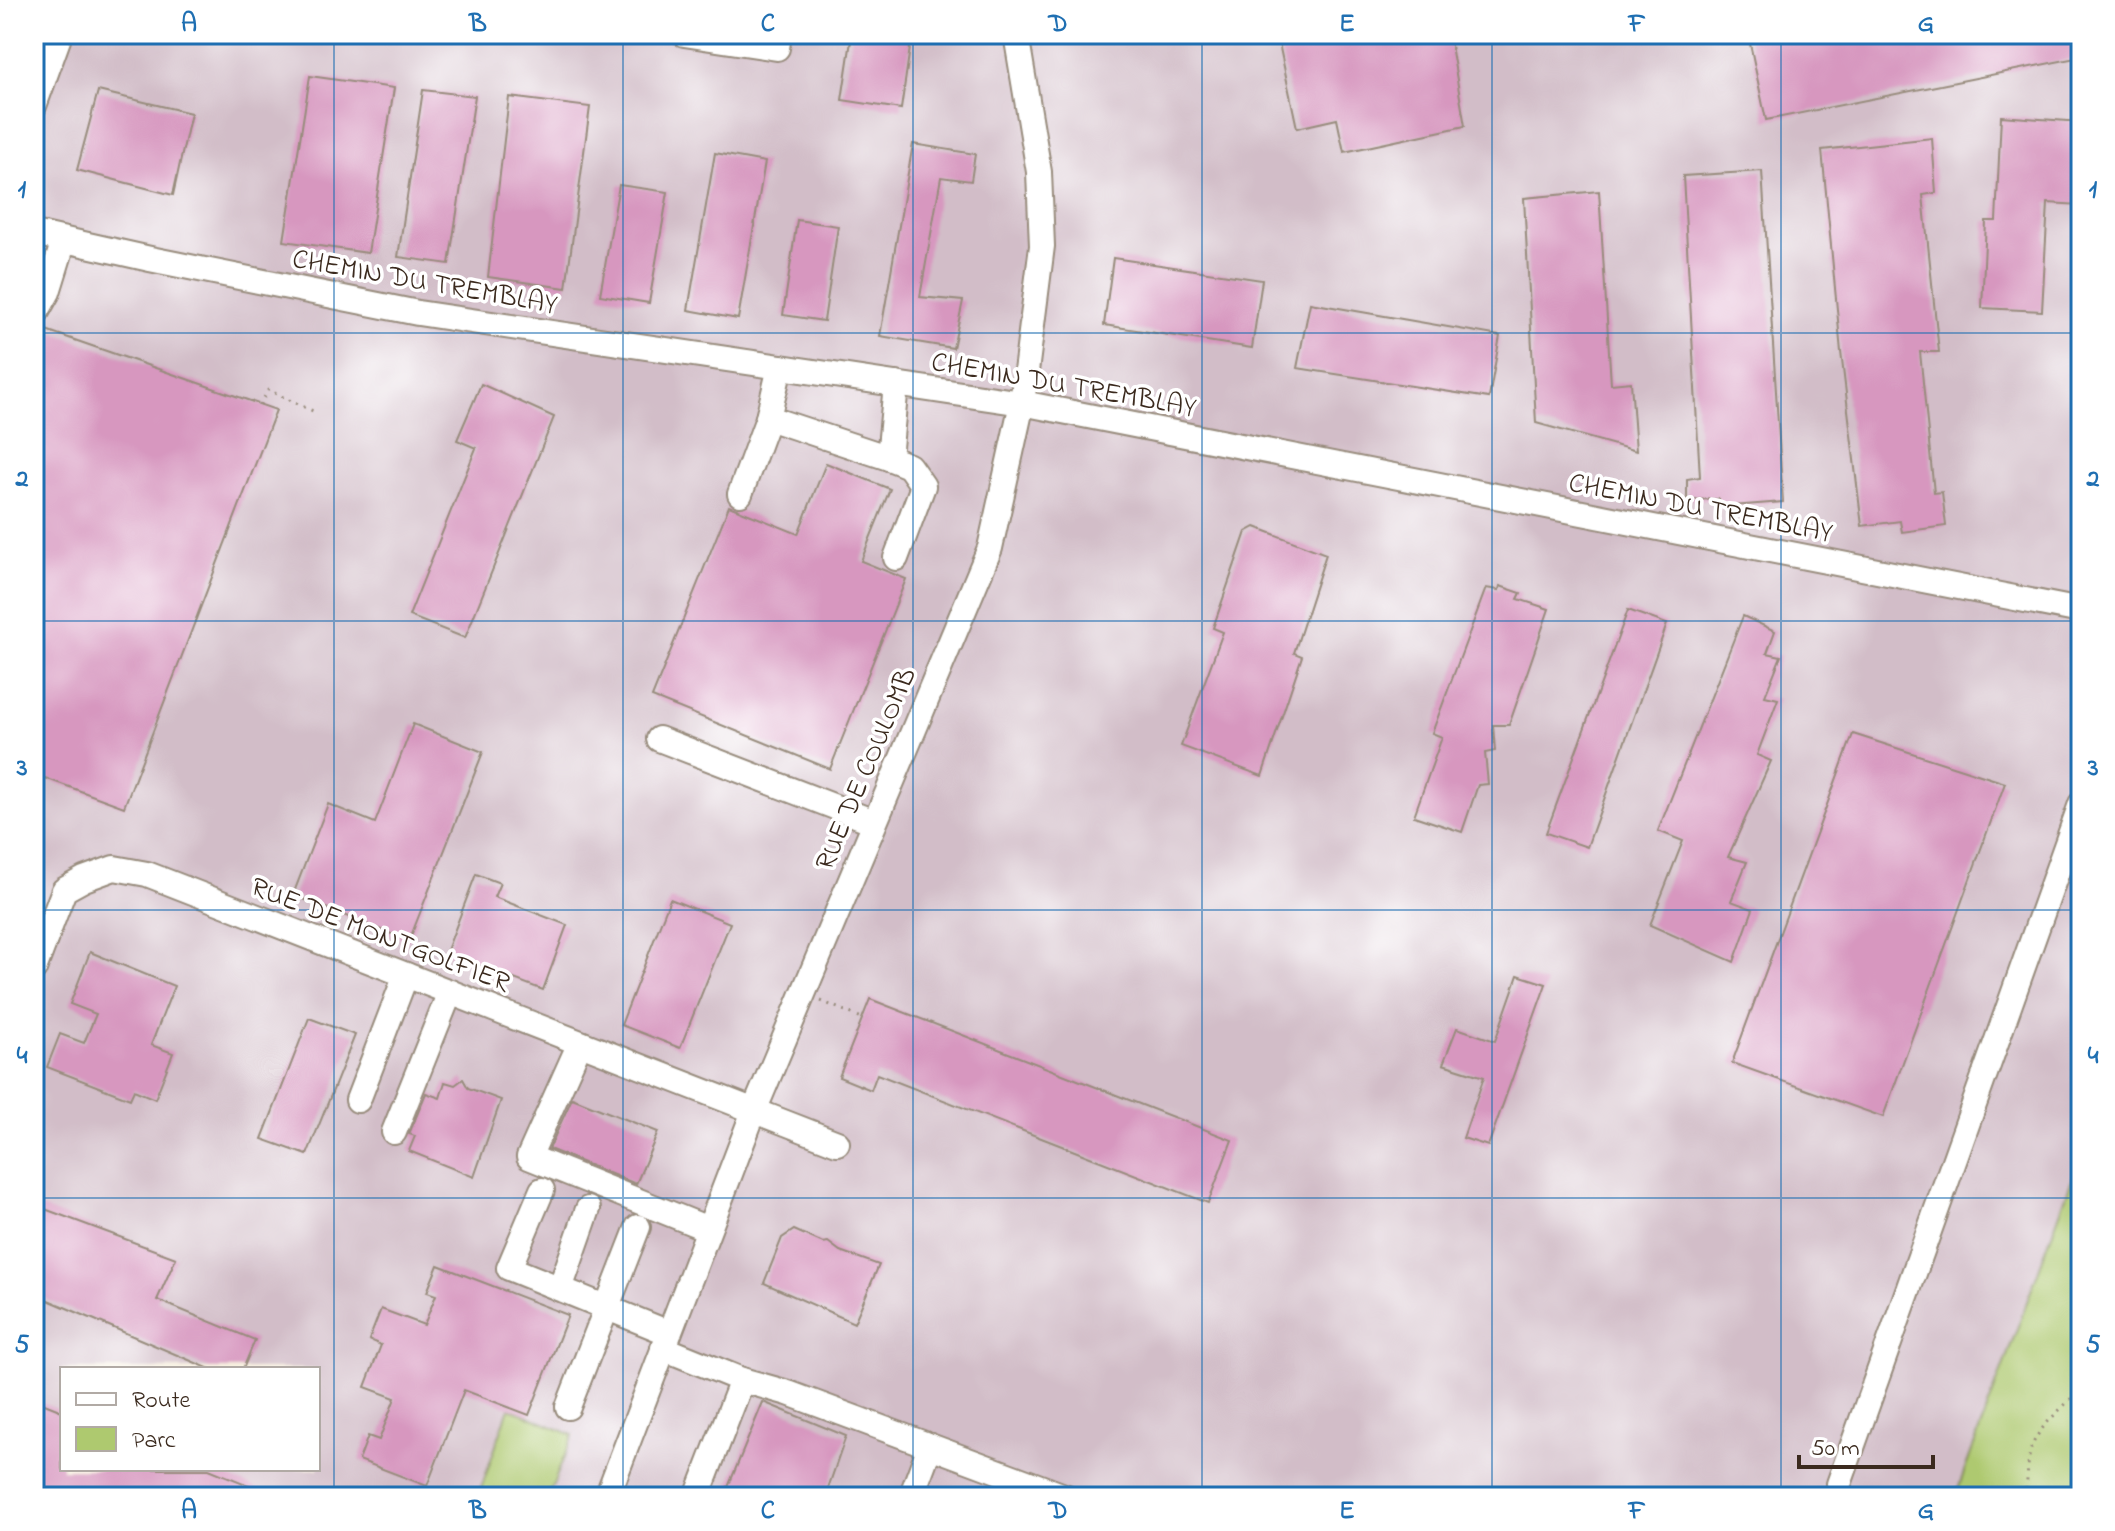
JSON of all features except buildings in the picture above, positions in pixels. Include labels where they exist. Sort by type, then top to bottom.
[{"type":"street","points":[[34,106],[60,34]]},
{"type":"street","points":[[684,34],[777,48],[779,34]]},
{"type":"street","name":"RUE DE COULOMB","points":[[607,1497],[754,1111],[990,548],[1022,403],[1042,246],[1039,172],[1016,34]]},
{"type":"street","name":"CHEMIN DU TREMBLAY","points":[[34,233],[418,313],[1022,403],[2081,611]]},
{"type":"street","points":[[34,317],[48,292],[64,240]]},
{"type":"street","points":[[740,494],[768,418],[780,367]]},
{"type":"street","points":[[889,458],[896,384]]},
{"type":"street","points":[[768,418],[909,466],[923,486],[896,558]]},
{"type":"street","points":[[659,739],[874,822]]},
{"type":"street","points":[[1839,1484],[2081,804]]},
{"type":"street","name":"RUE DE MONTGOLFIER","points":[[34,969],[64,890],[114,868],[147,874],[837,1143]]},
{"type":"street","points":[[358,1100],[406,975]]},
{"type":"street","points":[[394,1132],[450,992]]},
{"type":"street","points":[[580,1043],[529,1157],[708,1229]]},
{"type":"street","points":[[542,1190],[509,1268],[608,1308],[742,1380],[788,1393],[1067,1497]]},
{"type":"street","points":[[560,1289],[588,1209]]},
{"type":"street","points":[[568,1407],[638,1227]]},
{"type":"street","points":[[697,1497],[742,1380]]},
{"type":"street","points":[[911,1497],[930,1446]]},
{"type":"path","points":[[260,405],[268,390],[315,412]]},
{"type":"path","points":[[802,993],[862,1018]]},
{"type":"path","points":[[2024,1497],[2031,1448],[2044,1424],[2069,1404],[2081,1386]]},
{"type":"shaded area","points":[[34,34],[2081,34],[2081,1497],[34,1497]]},
{"type":"green space","points":[[2081,1155],[2081,1497],[1955,1497]]},
{"type":"green space","points":[[509,1408],[573,1435],[548,1497],[478,1497]]}]
